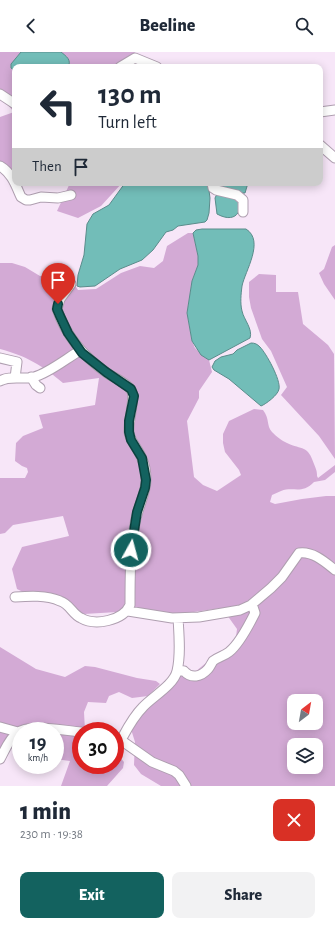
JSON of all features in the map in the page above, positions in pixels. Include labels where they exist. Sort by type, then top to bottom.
[{"type":"street","points":[[124,64],[135,55],[152,64]]},
{"type":"street","points":[[0,94],[12,102]]},
{"type":"street","points":[[323,112],[335,110]]},
{"type":"street","points":[[323,148],[335,158]]},
{"type":"street","points":[[0,166],[12,179]]},
{"type":"street","points":[[16,186],[23,199],[30,200],[41,197],[58,198],[71,195]]},
{"type":"street","points":[[213,186],[216,190],[240,196],[243,200],[243,212]]},
{"type":"street","points":[[15,597],[45,597],[58,600],[66,603],[76,615],[87,621],[96,622],[122,616],[128,611],[130,605],[131,550],[134,524],[146,480],[142,458],[131,440],[129,432],[129,421],[134,396],[131,389],[106,372],[80,350],[68,333],[57,309],[60,299],[71,284]]},
{"type":"street","points":[[0,381],[4,379],[31,377],[46,371],[80,350]]},
{"type":"street","points":[[0,358],[17,362],[15,378]]},
{"type":"street","points":[[31,377],[40,388]]},
{"type":"street","points":[[128,611],[161,617],[178,618],[222,614],[240,610],[252,604],[271,588],[282,577],[299,553],[309,554],[318,558],[335,570]]},
{"type":"street","points":[[178,670],[184,671],[188,676],[201,675],[207,670],[212,662],[228,652],[250,623],[255,613],[252,604]]},
{"type":"street","points":[[124,732],[147,702],[167,686],[178,670],[178,618]]},
{"type":"street","points":[[0,728],[12,731]]},
{"type":"street","points":[[0,759],[12,739]]},
{"type":"street","points":[[124,744],[152,762],[174,771],[179,775],[186,786]]},
{"type":"shaded area","points":[[0,52],[135,52],[129,62],[129,64],[12,64],[12,110],[0,96]]},
{"type":"shaded area","points":[[21,52],[61,52],[68,58],[69,62],[69,64],[12,64],[12,69],[11,64]]},
{"type":"shaded area","points":[[12,113],[12,169],[10,170],[0,166],[0,117]]},
{"type":"shaded area","points":[[69,186],[119,186],[101,206],[78,218],[57,211]]},
{"type":"shaded area","points":[[123,186],[208,186],[210,198],[209,213],[205,222],[178,226],[173,230],[166,232],[153,250],[142,260],[120,269],[95,286],[77,286],[78,275],[84,255],[87,224],[93,214],[109,205]]},
{"type":"shaded area","points":[[217,186],[247,186],[245,193]]},
{"type":"shaded area","points":[[217,194],[234,196],[238,199],[240,208],[236,215],[225,217],[217,214],[215,198]]},
{"type":"shaded area","points":[[246,229],[251,234],[254,241],[252,256],[242,286],[241,298],[242,311],[250,331],[250,338],[209,360],[201,355],[192,341],[187,313],[192,281],[198,265],[198,256],[193,233],[196,230]]},
{"type":"shaded area","points":[[188,233],[193,233],[198,256],[198,265],[192,281],[187,313],[192,341],[195,348],[209,360],[212,372],[199,391],[199,398],[187,421],[194,477],[203,485],[217,491],[241,475],[239,470],[225,452],[223,434],[229,421],[254,409],[263,410],[267,416],[270,429],[279,438],[307,451],[312,458],[318,478],[335,465],[335,472],[325,480],[314,482],[301,489],[280,491],[272,495],[270,502],[275,504],[302,499],[335,496],[335,786],[161,786],[141,774],[134,765],[135,742],[130,726],[181,673],[195,672],[218,653],[235,645],[237,629],[222,608],[180,614],[134,611],[84,614],[58,604],[35,598],[17,589],[12,569],[22,547],[69,536],[63,516],[13,525],[5,533],[0,534],[0,478],[25,478],[28,472],[27,468],[15,461],[16,443],[23,436],[43,428],[39,415],[95,405],[99,378],[63,383],[48,371],[33,362],[0,349],[0,263],[12,263],[25,267],[40,276],[70,278],[78,290],[96,289],[121,273],[140,266],[154,268],[163,261],[167,246]]},
{"type":"shaded area","points":[[335,245],[335,300],[324,284],[319,273],[324,269],[332,247]]},
{"type":"shaded area","points":[[259,274],[276,275],[276,292],[298,292],[303,324],[328,345],[334,354],[335,459],[319,436],[281,395],[287,387],[271,351],[262,339],[251,308],[249,297],[249,282]]},
{"type":"shaded area","points":[[251,343],[255,343],[263,350],[278,379],[279,385],[279,389],[276,394],[261,406],[212,367],[215,361],[221,357],[233,354],[237,350]]},
{"type":"shaded area","points":[[0,647],[36,669],[65,677],[85,666],[156,681],[160,684],[148,696],[132,698],[119,692],[109,696],[106,703],[88,702],[84,712],[85,722],[72,722],[72,774],[118,774],[107,786],[61,786],[70,761],[64,760],[64,722],[12,722],[12,748],[7,752],[0,750]]},
{"type":"route","points":[[58,304],[57,309],[68,333],[82,353],[114,378],[127,385],[133,392],[134,396],[129,421],[129,432],[131,440],[142,458],[145,467],[146,480],[134,524],[131,550]]}]
